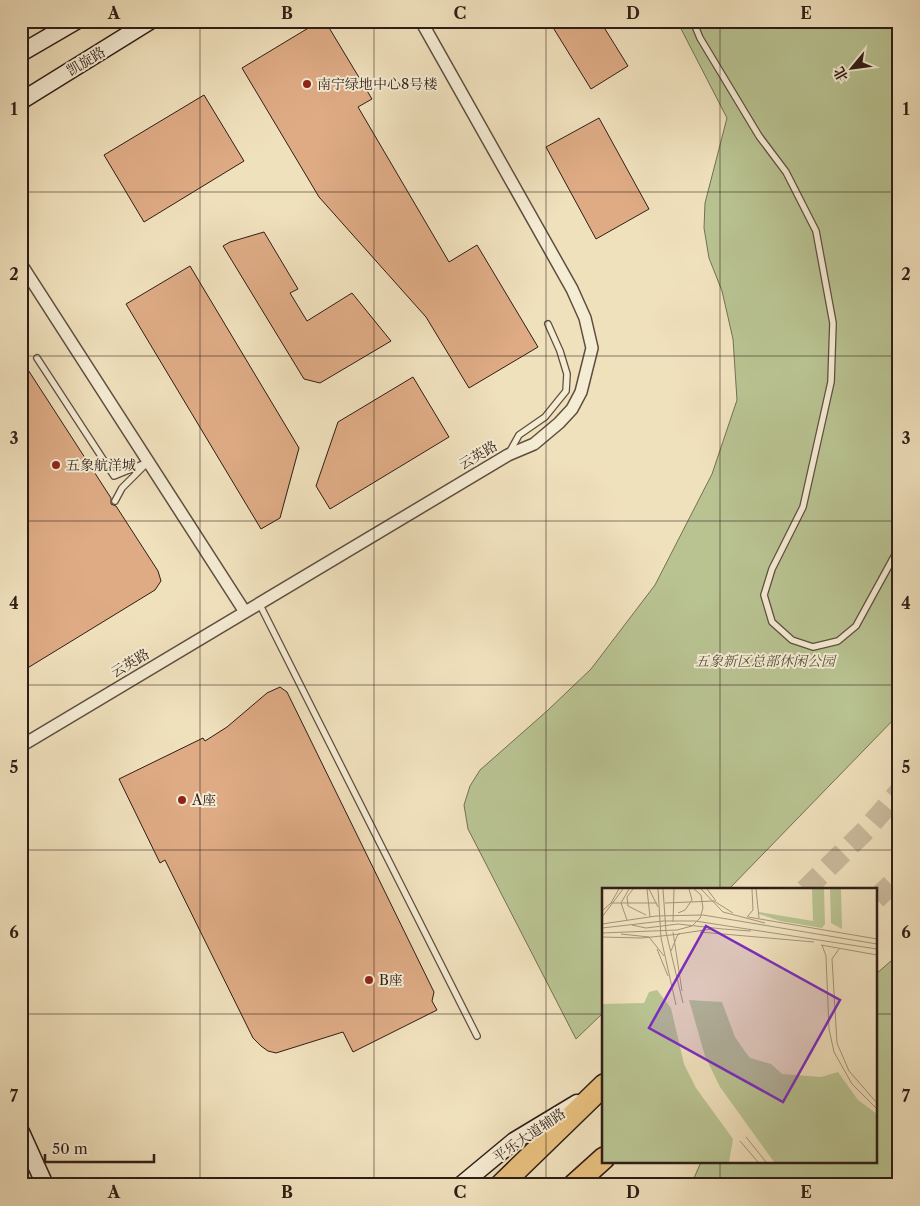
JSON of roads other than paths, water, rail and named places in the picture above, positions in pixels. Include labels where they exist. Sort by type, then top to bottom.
[{"type":"highway","points":[[501,1185],[602,1087]]},
{"type":"highway","points":[[574,1185],[602,1160]]},
{"type":"street","points":[[21,53],[54,27],[76,21]]},
{"type":"street","name":"凯旋路","points":[[21,101],[150,21]]},
{"type":"street","name":"云英路","points":[[21,746],[508,455],[534,444],[572,409],[582,392],[592,348],[584,318],[572,290],[421,21]]},
{"type":"street","points":[[21,264],[245,612]]},
{"type":"street","name":"平乐大道辅路","points":[[461,1185],[514,1142],[602,1087]]},
{"type":"street","points":[[21,1132],[45,1185]]},
{"type":"lane","points":[[693,21],[700,38],[759,136],[786,172],[816,232],[833,323],[831,382],[803,507],[772,569],[764,595],[772,622],[792,640],[813,648],[838,641],[856,626],[899,545]]},
{"type":"lane","points":[[508,455],[519,434],[545,417],[566,392],[567,374],[560,351],[548,324]]},
{"type":"lane","points":[[37,358],[114,476],[148,462]]},
{"type":"lane","points":[[115,501],[122,488],[148,462]]},
{"type":"lane","points":[[259,603],[477,1036]]},
{"type":"tunnel","points":[[807,888],[866,830],[899,792]]},
{"type":"tunnel","points":[[878,897],[899,877]]},
{"type":"place","name":"南宁绿地中心8号楼","points":[[307,84]]},
{"type":"place","name":"五象航洋城","points":[[56,465]]},
{"type":"place","name":"A座","points":[[182,800]]},
{"type":"place","name":"B座","points":[[369,980]]},
{"type":"park label","name":"五象新区总部休闲公园","points":[[765,661]]}]
